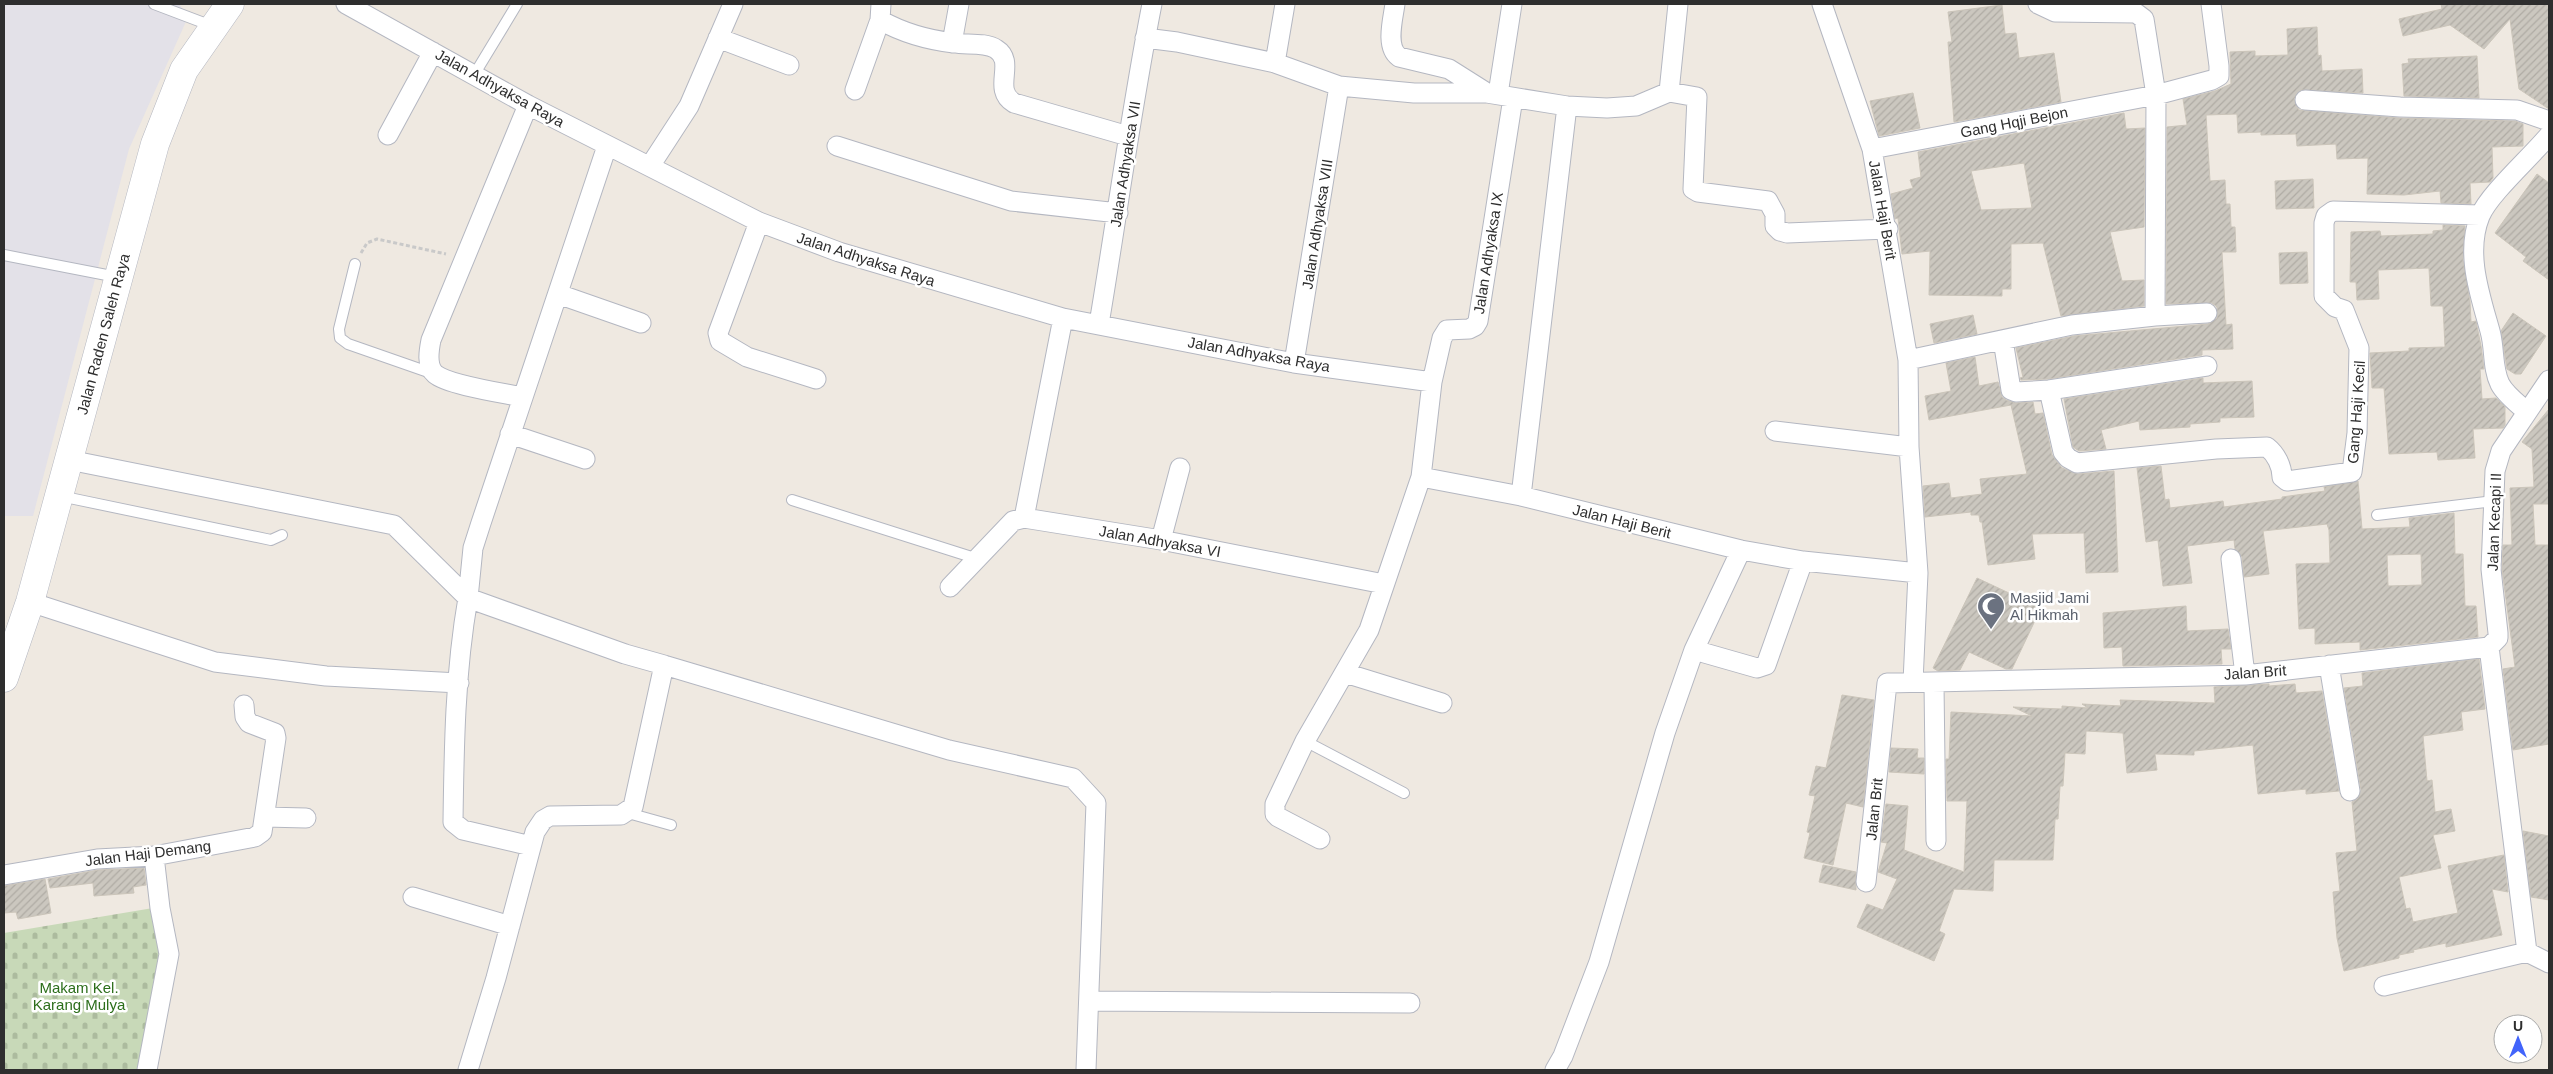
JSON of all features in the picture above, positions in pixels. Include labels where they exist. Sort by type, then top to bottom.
[{"type":"main road","name":"Jalan Raden Saleh Raya","points":[[4,678],[30,602],[155,144],[184,70],[230,4]]},
{"type":"street","name":"Jalan Adhyaksa Raya","points":[[346,4],[607,146],[759,222],[840,252],[1063,318],[1294,363],[1432,382]]},
{"type":"street","points":[[650,166],[689,106],[733,4]]},
{"type":"street","points":[[952,43],[959,4]]},
{"type":"street","name":"Jalan Adhyaksa VII","points":[[1099,324],[1118,213],[1128,136],[1152,4]]},
{"type":"street","points":[[1275,63],[1285,4]]},
{"type":"street","points":[[1395,4],[1391,43],[1394,54],[1399,57],[1449,69],[1499,95]]},
{"type":"street","points":[[1499,95],[1512,4]]},
{"type":"street","points":[[1670,92],[1678,4]]},
{"type":"street","name":"Jalan Haji Berit","points":[[1822,4],[1872,149],[1888,229],[1908,360],[1910,446],[1918,573],[1913,682]]},
{"type":"street","points":[[2038,4],[2055,12],[2136,13],[2144,19],[2156,95],[2155,316]]},
{"type":"street","name":"Gang Hqji Bejon","points":[[1872,149],[2156,95],[2212,80],[2219,76],[2211,4]]},
{"type":"street","points":[[881,12],[896,29],[952,43],[993,47],[1000,52],[1006,70],[1002,86],[1008,99],[1014,103],[1128,136]]},
{"type":"street","points":[[855,90],[881,12]]},
{"type":"street","points":[[718,38],[789,65]]},
{"type":"street","points":[[1145,38],[1178,42],[1275,63],[1339,86],[1414,93],[1499,95],[1566,106],[1607,108],[1636,106],[1670,92],[1697,97],[1693,189],[1698,192],[1768,201],[1775,214],[1775,226],[1780,232],[1888,229]]},
{"type":"street","points":[[388,135],[433,52]]},
{"type":"street","name":"Jalan Adhyaksa VIII","points":[[1294,363],[1339,86]]},
{"type":"street","name":"Jalan Adhyaksa IX","points":[[1432,382],[1442,338],[1447,330],[1468,329],[1475,326],[1478,321],[1499,95]]},
{"type":"street","points":[[2305,100],[2400,106],[2517,110],[2549,121]]},
{"type":"street","points":[[522,397],[473,388],[435,374],[430,366],[431,340],[528,104]]},
{"type":"street","points":[[1521,496],[1566,106]]},
{"type":"street","points":[[2526,411],[2502,387],[2497,378],[2490,331],[2479,293],[2473,242],[2480,215],[2489,202],[2547,142]]},
{"type":"street","points":[[531,846],[463,830],[453,822],[454,709],[459,683],[462,632],[474,548],[522,397],[607,146]]},
{"type":"street","points":[[838,146],[1011,201],[1118,213]]},
{"type":"street","name":"Gang Haji Kecil","points":[[2049,390],[2060,443],[2068,458],[2078,463],[2216,449],[2267,447],[2272,451],[2282,471],[2282,477],[2286,481],[2352,472],[2357,433],[2360,348],[2344,310],[2335,307],[2324,296],[2324,223],[2326,216],[2333,211],[2480,215]]},
{"type":"street","points":[[759,222],[718,333],[720,341],[747,357],[816,378]]},
{"type":"street","points":[[558,294],[641,322]]},
{"type":"street","points":[[1908,360],[2072,326],[2155,316],[2207,313]]},
{"type":"street","points":[[950,587],[1013,521],[1024,518],[1063,318]]},
{"type":"street","points":[[2003,340],[2011,390],[2016,392],[2049,390],[2207,366]]},
{"type":"street","name":"Jalan Kecapi II","points":[[2489,647],[2498,638],[2491,569],[2495,471],[2501,451],[2526,411],[2549,380]]},
{"type":"street","points":[[1320,839],[1278,817],[1275,814],[1275,804],[1305,741],[1346,673],[1369,630],[1421,477],[1432,382]]},
{"type":"street","points":[[1775,431],[1910,446]]},
{"type":"street","points":[[510,434],[585,458]]},
{"type":"street","points":[[69,460],[394,525],[468,598],[625,654],[948,750],[1073,778],[1096,804],[1086,1070]]},
{"type":"street","points":[[1162,540],[1180,468]]},
{"type":"street","name":"Jalan Haji Berit","points":[[1421,477],[1521,496],[1741,550],[1803,561],[1918,573]]},
{"type":"street","name":"Jalan Adhyaksa VI","points":[[1024,518],[1162,540],[1384,584]]},
{"type":"street","points":[[1555,1070],[1563,1056],[1599,962],[1665,732],[1694,650],[1741,550]]},
{"type":"street","points":[[2231,559],[2245,675]]},
{"type":"street","points":[[1694,650],[1757,668],[1766,665],[1803,561]]},
{"type":"street","points":[[30,602],[215,662],[326,676],[459,683]]},
{"type":"street","points":[[2489,647],[2527,952]]},
{"type":"street","name":"Jalan Brit","points":[[1866,882],[1887,685],[1890,682],[1934,684],[2245,675],[2489,647]]},
{"type":"street","points":[[468,1070],[535,832],[544,820],[550,816],[621,815],[628,812],[635,801],[664,665]]},
{"type":"street","points":[[2330,665],[2350,791]]},
{"type":"street","points":[[1346,673],[1442,703]]},
{"type":"street","points":[[1934,684],[1936,840]]},
{"type":"street","name":"Jalan Haji Demang","points":[[4,875],[97,859],[154,856],[255,837],[262,832],[276,738],[275,733],[266,728],[249,723],[244,717],[244,704]]},
{"type":"street","points":[[265,817],[306,818]]},
{"type":"street","points":[[147,1070],[169,954],[160,908],[154,856]]},
{"type":"street","points":[[413,897],[510,926]]},
{"type":"street","points":[[2384,986],[2527,952],[2549,963]]},
{"type":"street","points":[[1090,1001],[1410,1003]]},
{"type":"lane","points":[[154,4],[213,27]]},
{"type":"lane","points":[[474,75],[517,4]]},
{"type":"lane","points":[[4,255],[118,278]]},
{"type":"lane","points":[[355,264],[339,329],[340,338],[348,344],[435,374]]},
{"type":"lane","points":[[59,496],[263,539],[271,540],[282,535]]},
{"type":"lane","points":[[792,500],[978,559]]},
{"type":"lane","points":[[2377,516],[2494,500]]},
{"type":"lane","points":[[1305,741],[1404,793]]},
{"type":"lane","points":[[628,812],[671,825]]},
{"type":"path","points":[[355,264],[367,242],[377,239],[464,258]]},
{"type":"shaded area","points":[[4,4],[179,4],[188,17],[129,149],[33,516],[4,516]]},
{"type":"green space","name":"Makam Kel. Karang Mulya","points":[[153,908],[163,954],[141,1070],[4,1070],[4,933]]},
{"type":"building","points":[[2441,4],[2549,4],[2549,109],[2519,89],[2510,19],[2484,49],[2450,25],[2403,36],[2399,19],[2442,9]]},
{"type":"building","points":[[2002,5],[2005,34],[2016,33],[2019,58],[2054,53],[2061,102],[1954,122],[1948,42],[1952,42],[1948,12]]},
{"type":"building","points":[[2317,27],[2318,56],[2321,55],[2322,71],[2362,69],[2363,93],[2301,90],[2294,99],[2299,110],[2399,118],[2515,121],[2523,124],[2523,146],[2492,147],[2493,178],[2490,182],[2470,183],[2471,204],[2441,203],[2440,191],[2404,195],[2367,194],[2368,158],[2337,159],[2336,144],[2297,146],[2296,134],[2261,135],[2261,132],[2238,133],[2237,114],[2206,115],[2210,181],[2225,180],[2226,204],[2230,204],[2231,227],[2235,227],[2236,252],[2222,252],[2226,325],[2232,324],[2233,349],[2202,350],[2202,355],[2048,379],[2021,380],[2020,378],[2023,377],[2016,348],[2074,336],[2208,324],[2217,318],[2217,307],[2212,303],[2166,304],[2167,127],[2187,125],[2183,99],[2215,91],[2231,84],[2230,52],[2255,51],[2255,56],[2288,55],[2287,29]]},
{"type":"building","points":[[2477,56],[2479,98],[2404,96],[2402,64],[2409,63],[2408,59]]},
{"type":"building","points":[[1913,93],[1920,128],[1879,136],[1870,101]]},
{"type":"building","points":[[2124,113],[2126,129],[2145,128],[2144,227],[2110,232],[2122,281],[2144,280],[2144,306],[2061,316],[2043,243],[2011,244],[2011,289],[2002,289],[2002,296],[1929,295],[1930,251],[1902,254],[1898,218],[1895,219],[1891,194],[1913,188],[1910,180],[1921,177],[1918,152]],"holes":[[[2024,163],[2032,208],[1981,210],[1971,171]]]},
{"type":"building","points":[[2537,174],[2549,183],[2549,280],[2523,261],[2526,257],[2495,233]]},
{"type":"building","points":[[2313,179],[2314,208],[2276,209],[2275,181]]},
{"type":"building","points":[[2443,225],[2465,226],[2463,260],[2470,301],[2471,322],[2476,321],[2481,346],[2484,369],[2480,369],[2482,399],[2496,398],[2505,407],[2505,425],[2503,428],[2473,429],[2475,458],[2438,460],[2437,452],[2389,454],[2384,388],[2372,388],[2370,353],[2409,351],[2409,348],[2445,347],[2443,306],[2431,306],[2429,268],[2378,270],[2379,299],[2357,300],[2356,282],[2350,282],[2351,232],[2380,231],[2381,236],[2433,234],[2433,231],[2443,230]]},
{"type":"building","points":[[2307,252],[2308,283],[2280,284],[2279,253]]},
{"type":"building","points":[[2513,313],[2546,336],[2521,374],[2515,374],[2507,369],[2501,331]]},
{"type":"building","points":[[1973,315],[1977,334],[1934,343],[1930,324]]},
{"type":"building","points":[[1975,357],[1979,386],[1998,382],[2002,397],[2006,400],[2016,403],[2033,402],[2035,414],[2043,413],[2052,455],[2062,468],[2078,474],[2114,471],[2118,572],[2086,573],[2084,533],[2032,534],[2035,559],[1988,565],[1982,522],[1980,522],[1979,515],[1971,515],[1971,512],[1925,517],[1923,486],[1949,483],[1951,498],[1982,494],[1980,479],[2027,474],[2011,405],[1929,420],[1925,396],[1951,391],[1946,363]]},
{"type":"building","points":[[2203,378],[2203,383],[2252,381],[2254,417],[2220,418],[2220,422],[2190,424],[2190,427],[2140,430],[2139,421],[2101,430],[2106,449],[2079,451],[2073,447],[2064,399]]},
{"type":"building","points":[[2549,409],[2549,504],[2533,504],[2535,545],[2549,545],[2549,744],[2513,750],[2503,669],[2515,667],[2502,569],[2503,545],[2512,545],[2510,488],[2534,487],[2532,449],[2522,442]]},
{"type":"building","points":[[2161,466],[2165,500],[2169,499],[2170,508],[2223,501],[2224,507],[2282,499],[2282,497],[2325,491],[2324,487],[2358,481],[2362,529],[2410,527],[2409,518],[2454,513],[2455,554],[2463,554],[2465,606],[2476,606],[2478,637],[2360,650],[2360,642],[2315,644],[2315,628],[2299,629],[2296,564],[2330,563],[2329,530],[2327,524],[2263,531],[2269,574],[2244,577],[2242,557],[2235,549],[2234,540],[2187,546],[2192,583],[2163,586],[2158,540],[2146,542],[2137,468]],"holes":[[[2421,554],[2422,585],[2388,586],[2387,555]]]},
{"type":"building","name":"Masjid Jami Al Hikmah","points":[[1977,578],[2041,608],[2012,669],[2006,669],[1969,652],[1960,670],[1938,671],[1933,668]]},
{"type":"building","points":[[2186,606],[2187,631],[2228,629],[2231,649],[2221,649],[2222,664],[2123,666],[2122,647],[2104,648],[2103,613]]},
{"type":"building","points":[[2479,659],[2485,709],[2461,712],[2463,730],[2423,736],[2427,781],[2432,780],[2435,812],[2451,809],[2455,831],[2433,835],[2441,868],[2399,877],[2406,909],[2410,908],[2413,922],[2458,913],[2448,866],[2504,855],[2508,892],[2492,889],[2502,935],[2446,947],[2446,943],[2413,950],[2414,952],[2399,955],[2399,958],[2344,971],[2337,938],[2333,892],[2340,891],[2336,853],[2357,851],[2352,802],[2357,799],[2361,790],[2344,688],[2363,686],[2362,673]]},
{"type":"building","points":[[2269,684],[2269,686],[2295,684],[2296,693],[2322,691],[2339,791],[2306,794],[2306,789],[2258,794],[2253,745],[2194,751],[2194,755],[2155,754],[2157,770],[2127,773],[2123,733],[2086,731],[2085,754],[2065,753],[2058,819],[2055,819],[2053,860],[1994,860],[1993,891],[1954,889],[1939,931],[1945,934],[1934,961],[1857,927],[1867,904],[1883,910],[1897,879],[1878,872],[1887,843],[1881,842],[1886,804],[1908,806],[1904,850],[1964,872],[1967,801],[1947,801],[1946,759],[1949,759],[1951,712],[2032,716],[2013,707],[2062,709],[2062,706],[2088,708],[2082,704],[2121,706],[2120,700],[2215,703],[2214,687]]},
{"type":"building","points":[[1842,695],[1874,700],[1863,807],[1846,803],[1833,865],[1804,858],[1810,833],[1807,832],[1815,796],[1809,795],[1816,766],[1826,768]]},
{"type":"building","points":[[1891,748],[1918,749],[1917,758],[1924,758],[1924,774],[1889,772]]},
{"type":"building","points":[[2523,831],[2549,836],[2549,900],[2531,897]]},
{"type":"building","points":[[1823,865],[1856,872],[1856,890],[1819,882]]},
{"type":"building","points":[[144,868],[146,885],[133,887],[134,893],[94,896],[93,883],[50,888],[48,879],[98,870]]},
{"type":"building","points":[[45,879],[51,913],[18,919],[16,912],[4,913],[4,886]]},
{"type":"place","name":"Masjid Jami Al Hikmah","points":[[1991,630]]}]
